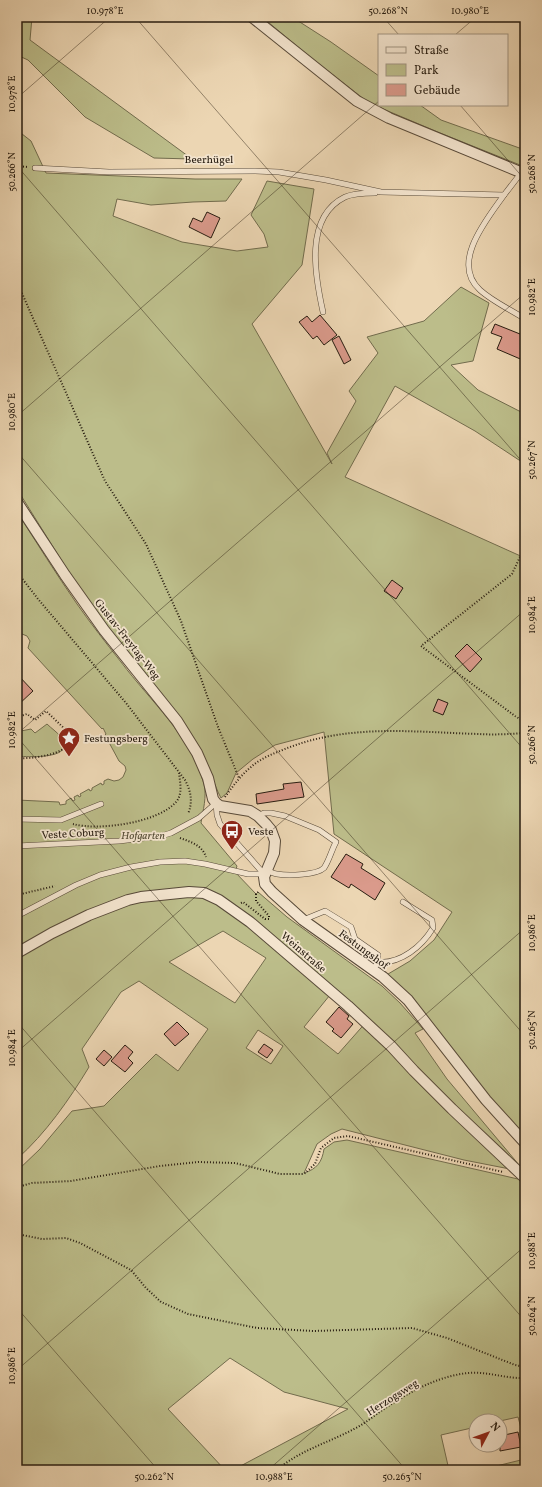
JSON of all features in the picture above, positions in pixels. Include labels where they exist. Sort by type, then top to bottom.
[{"type":"street","points":[[252,17],[357,101],[389,118],[523,173]]},
{"type":"street","name":"Gustav-Freytag-Weg","points":[[17,502],[65,575],[104,630],[177,721],[197,753],[208,778],[214,799]]},
{"type":"street","points":[[214,799],[220,806],[250,811],[258,816],[271,830],[274,841],[274,853],[265,872]]},
{"type":"street","name":"Festungshof","points":[[265,872],[264,881],[272,892],[304,920],[376,966],[417,1010],[486,1100],[525,1143]]},
{"type":"street","name":"Weinstraße","points":[[17,953],[88,915],[128,900],[141,897],[189,892],[204,893],[219,900],[250,922],[348,1006],[391,1046],[452,1109],[524,1177]]},
{"type":"lane","name":"Beerhügel","points":[[35,168],[109,172],[279,172],[381,192]]},
{"type":"lane","points":[[523,173],[504,195],[484,223],[472,246],[468,265],[472,279],[481,291],[525,319]]},
{"type":"lane","name":"Beerhügel","points":[[323,312],[318,288],[316,244],[319,226],[326,212],[331,206],[344,197],[381,192],[504,195]]},
{"type":"lane","points":[[214,799],[216,815],[220,824],[265,872]]},
{"type":"lane","name":"Veste Coburg","points":[[17,846],[119,841],[171,834],[199,818],[214,799]]},
{"type":"lane","points":[[17,819],[61,820],[101,804]]},
{"type":"lane","points":[[17,916],[76,885],[100,875],[131,867],[160,862],[185,861],[248,874],[265,872],[276,874],[314,873],[325,867],[336,842],[320,830],[285,816],[264,812],[258,816]]},
{"type":"lane","points":[[304,920],[325,911],[351,927],[356,939],[378,955],[376,966],[402,957],[417,948],[428,937],[433,928],[432,920],[403,902]]},
{"type":"path","points":[[17,282],[105,481],[146,544],[181,621],[218,727],[239,778]]},
{"type":"path","points":[[525,546],[512,574],[421,646],[525,722]]},
{"type":"path","points":[[17,572],[38,599],[131,708],[189,787],[191,806],[183,826]]},
{"type":"path","points":[[17,717],[27,714],[35,720],[46,711],[69,733],[71,739],[66,747],[48,755],[29,759],[17,758]]},
{"type":"path","points":[[214,799],[224,798],[239,778],[251,766],[263,758],[297,744],[332,735],[352,732],[403,731],[481,734],[525,733]]},
{"type":"path","points":[[61,820],[80,826],[103,827],[120,825],[148,818],[166,810],[176,802],[180,791],[178,771]]},
{"type":"path","points":[[171,834],[194,843],[202,849],[206,856],[205,864]]},
{"type":"path","points":[[17,895],[57,885]]},
{"type":"path","points":[[240,907],[240,904],[243,902],[265,919],[269,919],[269,916],[256,901],[256,894],[258,892]]},
{"type":"path","points":[[17,1187],[32,1183],[72,1181],[160,1166],[198,1162],[235,1163],[280,1174],[304,1174],[315,1164],[321,1148],[334,1138],[341,1136],[348,1136],[524,1177]]},
{"type":"path","points":[[17,1234],[42,1239],[66,1238],[80,1243],[131,1270],[146,1288],[161,1302],[188,1314],[257,1328],[306,1331],[412,1328],[447,1338],[515,1365],[525,1367]]},
{"type":"path","name":"Herzogsweg","points":[[276,1470],[288,1460],[364,1424],[387,1407],[411,1393],[439,1380],[468,1373],[525,1378]]},
{"type":"green space","points":[[17,17],[32,17],[30,40],[192,159],[154,158],[85,117],[28,60],[17,55]]},
{"type":"green space","points":[[262,17],[292,17],[378,75],[378,106],[421,106],[441,120],[525,150],[525,167],[369,103]]},
{"type":"green space","points":[[17,130],[31,141],[46,173],[195,179],[242,179],[226,201],[151,205],[117,199],[113,216],[182,242],[237,251],[268,247],[264,234],[251,215],[267,181],[314,189],[302,265],[252,324],[332,464],[327,453],[356,401],[349,391],[378,353],[367,337],[424,321],[461,287],[489,303],[473,361],[451,365],[478,390],[525,414],[525,464],[475,431],[395,386],[345,477],[525,558],[525,1143],[383,977],[410,961],[434,940],[452,912],[334,834],[324,732],[275,745],[253,759],[236,773],[227,793],[221,798],[201,750],[132,661],[73,579],[17,489]]},
{"type":"green space","name":"Hofgarten","points":[[17,512],[82,611],[179,734],[189,750],[198,766],[205,789],[201,823],[237,866],[235,872],[256,894],[258,892],[287,917],[382,986],[400,1003],[423,1029],[415,1033],[447,1079],[525,1172],[464,1160],[342,1129],[331,1134],[317,1144],[304,1173],[316,1167],[322,1158],[324,1149],[334,1142],[347,1140],[518,1179],[525,1182],[525,1443],[518,1417],[508,1419],[508,1413],[468,1413],[468,1429],[441,1435],[449,1470],[233,1470],[348,1409],[284,1392],[230,1358],[168,1409],[225,1470],[17,1470],[17,1171],[40,1149],[72,1111],[104,1106],[156,1054],[178,1071],[208,1029],[139,981],[121,992],[82,1049],[89,1067],[65,1104],[47,1127],[17,1159],[17,800],[59,802],[60,805],[66,804],[66,801],[71,798],[73,801],[75,800],[74,797],[78,795],[79,797],[81,796],[80,794],[89,789],[90,791],[92,790],[92,788],[101,783],[102,785],[104,784],[104,781],[108,779],[114,781],[119,780],[123,777],[126,770],[125,766],[119,761],[105,735],[106,734],[103,728],[102,729],[28,648],[30,641],[27,636],[22,634],[17,635]],"holes":[[[223,931],[266,958],[235,1003],[169,962]],[[334,990],[368,1020],[338,1054],[304,1027]],[[258,1030],[283,1046],[271,1064],[246,1048]]]},
{"type":"green space","points":[[47,724],[61,737],[64,744],[63,750],[49,756],[17,756],[17,727],[21,731],[31,729],[35,733]]},
{"type":"green space","points":[[525,1459],[525,1470],[480,1470]]},
{"type":"building","points":[[207,212],[220,218],[211,238],[189,227],[193,218],[202,222]]},
{"type":"building","points":[[320,315],[337,335],[324,345],[317,336],[313,339],[299,322],[307,316],[312,322]]},
{"type":"building","points":[[495,324],[525,336],[525,361],[497,349],[502,337],[491,333]]},
{"type":"building","points":[[339,336],[351,360],[344,364],[332,340]]},
{"type":"building","points":[[392,580],[403,588],[396,599],[384,591]]},
{"type":"building","points":[[467,644],[482,659],[470,672],[455,656]]},
{"type":"building","points":[[17,674],[33,691],[17,706]]},
{"type":"building","points":[[438,699],[448,703],[443,715],[433,711]]},
{"type":"building","points":[[301,782],[304,797],[257,804],[256,794],[284,789],[283,784]]},
{"type":"building","points":[[346,854],[363,864],[361,868],[385,883],[375,900],[351,884],[349,888],[331,877]]},
{"type":"building","points":[[339,1007],[349,1016],[347,1019],[353,1024],[341,1038],[332,1031],[334,1029],[326,1022]]},
{"type":"building","points":[[177,1022],[189,1034],[175,1046],[164,1034]]},
{"type":"building","points":[[264,1044],[273,1050],[267,1058],[258,1052]]},
{"type":"building","points":[[125,1045],[133,1052],[128,1058],[133,1063],[125,1072],[111,1061]]},
{"type":"building","points":[[104,1050],[112,1057],[104,1066],[96,1059]]},
{"type":"building","points":[[518,1432],[521,1447],[508,1449],[508,1434]]},
{"type":"place","name":"Festungsberg","points":[[69,758]]},
{"type":"place","name":"Veste","points":[[232,850]]}]
